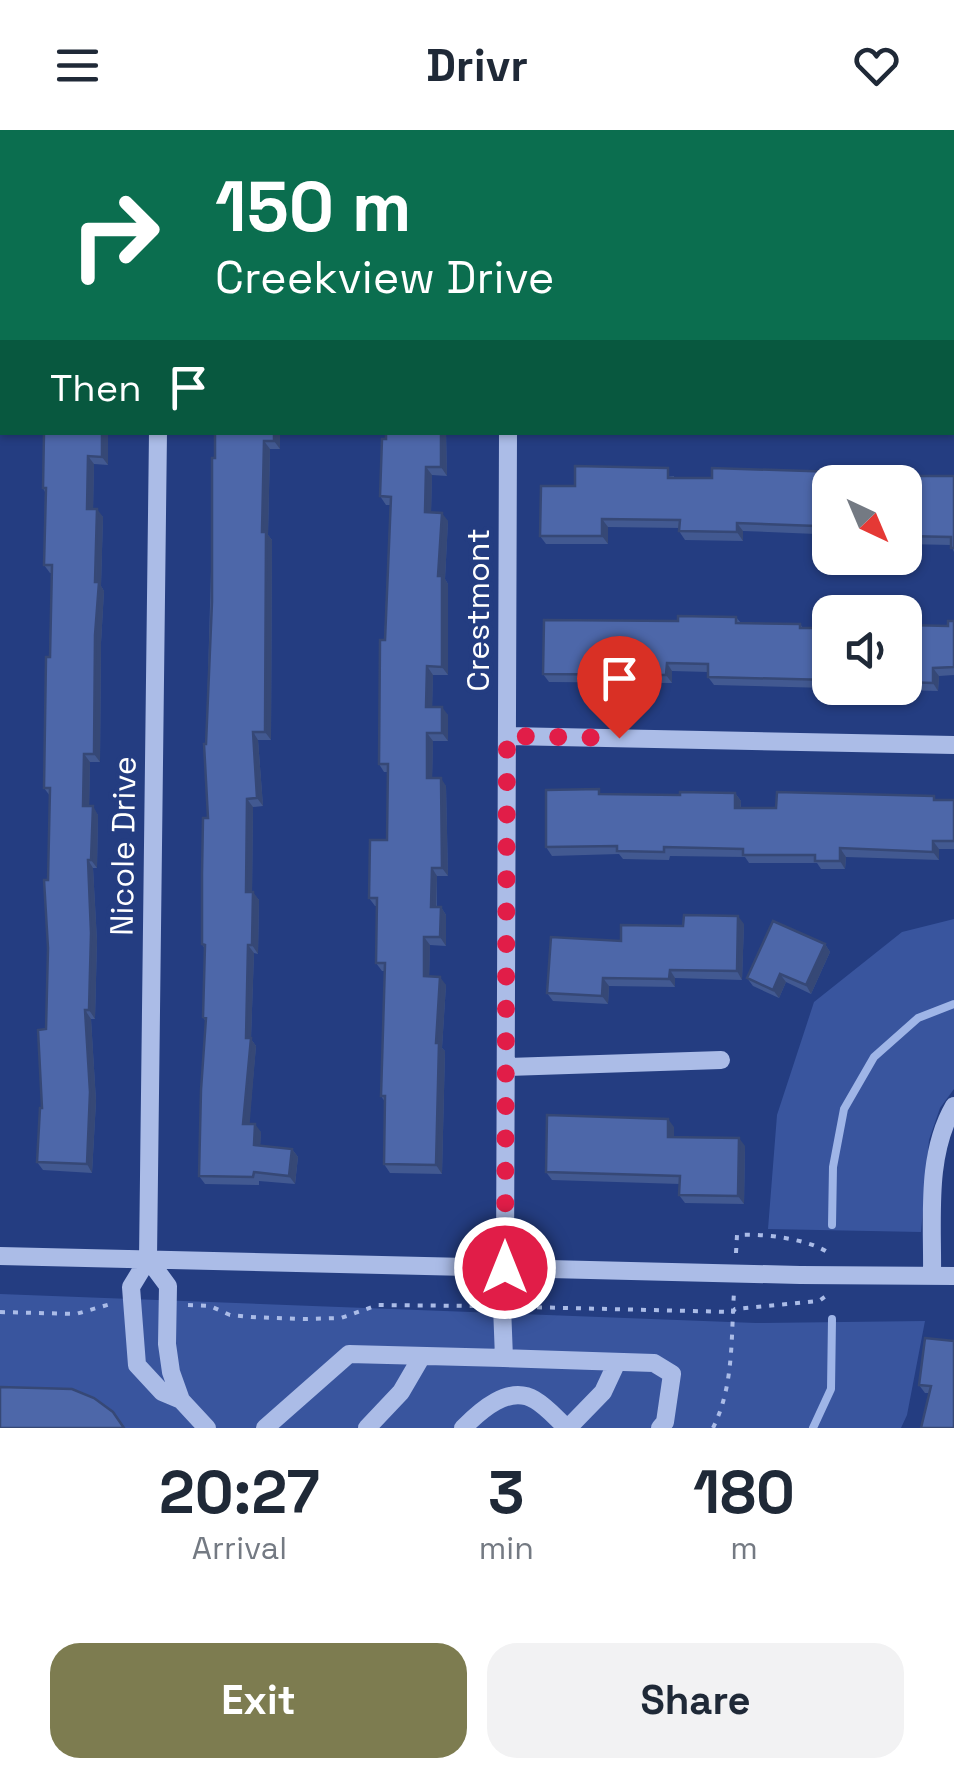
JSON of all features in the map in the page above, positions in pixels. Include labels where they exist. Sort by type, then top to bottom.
[{"type":"street","name":"Nicole Drive","points":[[148,1260],[158,435]]},
{"type":"street","name":"Crestmont","points":[[504,1358],[508,435]]},
{"type":"street","points":[[507,736],[954,745]]},
{"type":"street","points":[[506,1067],[721,1060]]},
{"type":"street","points":[[932,1276],[934,1173],[940,1137],[954,1106]]},
{"type":"street","points":[[0,1256],[954,1276]]},
{"type":"street","points":[[148,1260],[131,1287],[137,1365],[162,1392],[181,1400]]},
{"type":"street","points":[[148,1260],[168,1286],[167,1344],[171,1372],[181,1400],[207,1428]]},
{"type":"street","points":[[265,1428],[349,1354],[654,1364],[672,1374],[666,1422],[660,1428]]},
{"type":"street","points":[[367,1428],[401,1392],[422,1356]]},
{"type":"street","points":[[462,1428],[496,1401],[519,1394],[535,1400],[567,1428],[602,1392],[617,1362]]},
{"type":"path","points":[[168,1304],[210,1306],[251,1318],[340,1318],[378,1306],[733,1312],[819,1301],[856,1274],[820,1246],[754,1234],[737,1235]]},
{"type":"path","points":[[0,1312],[76,1314],[121,1301],[132,1302]]},
{"type":"path","points":[[713,1428],[728,1382],[733,1312]]},
{"type":"shaded area","points":[[954,919],[954,1089],[940,1108],[929,1140],[921,1232],[768,1229],[777,1115],[814,1002],[902,932]]},
{"type":"shaded area","points":[[0,1294],[756,1323],[925,1321],[907,1415],[901,1428],[0,1428]]},
{"type":"building","points":[[44,435],[102,435],[102,457],[88,456],[87,509],[97,509],[95,582],[99,582],[94,754],[84,754],[83,806],[93,806],[88,860],[89,1010],[85,1010],[90,1092],[87,1164],[37,1162],[42,1108],[38,1030],[46,1029],[48,948],[44,880],[48,880],[50,788],[44,788],[52,565],[44,565]]},
{"type":"building","points":[[215,435],[274,435],[274,441],[264,441],[265,732],[253,732],[257,798],[247,799],[246,892],[253,892],[246,1038],[251,1038],[243,1124],[255,1124],[254,1145],[292,1149],[289,1176],[254,1172],[253,1177],[199,1176],[206,1018],[203,818],[208,818],[204,744]]},
{"type":"building","points":[[386,435],[441,435],[441,467],[426,467],[425,512],[442,513],[438,576],[442,576],[442,667],[427,666],[426,707],[442,707],[442,733],[427,733],[427,778],[441,778],[442,868],[432,868],[431,907],[441,907],[440,937],[424,937],[424,976],[440,977],[436,1165],[384,1164],[385,1096],[381,1096],[385,963],[376,963],[377,898],[369,898],[370,840],[387,840],[388,764],[379,764],[380,640],[385,640],[391,497],[380,496],[382,439]]},
{"type":"building","points":[[575,466],[668,468],[668,478],[712,478],[712,468],[812,471],[812,526],[737,523],[737,532],[679,531],[680,520],[602,519],[602,536],[540,536],[541,486],[575,486]]},
{"type":"building","points":[[922,476],[954,476],[954,548],[951,537],[922,536]]},
{"type":"building","points":[[678,616],[736,617],[736,623],[800,624],[800,628],[812,628],[812,680],[708,677],[708,664],[667,663],[666,675],[543,674],[544,620],[678,621]]},
{"type":"building","points":[[948,621],[954,621],[954,667],[933,668],[933,683],[922,683],[922,625],[948,626]]},
{"type":"building","points":[[599,789],[599,794],[735,793],[735,808],[776,808],[777,792],[934,796],[934,800],[954,800],[954,841],[933,841],[933,852],[840,848],[840,861],[815,861],[815,855],[743,855],[743,849],[664,847],[664,852],[617,851],[617,846],[546,847],[546,790]]},
{"type":"building","points":[[684,915],[738,916],[737,971],[670,970],[669,979],[603,978],[602,996],[547,993],[551,937],[621,941],[621,925],[683,926]]},
{"type":"building","points":[[773,921],[825,944],[806,985],[780,974],[773,990],[747,978]]},
{"type":"building","points":[[547,1115],[668,1119],[668,1137],[739,1138],[738,1196],[679,1195],[680,1176],[546,1172]]},
{"type":"building","points":[[925,1338],[954,1341],[954,1428],[921,1428],[931,1386],[919,1385]]},
{"type":"building","points":[[0,1387],[72,1389],[113,1412],[124,1428],[0,1428]]},
{"type":"waterway","points":[[832,1225],[833,1167],[844,1109],[874,1057],[918,1018],[954,1004]]},
{"type":"waterway","points":[[813,1428],[831,1389],[832,1319]]},
{"type":"route","points":[[505,1268],[507,736],[619,738]]}]
